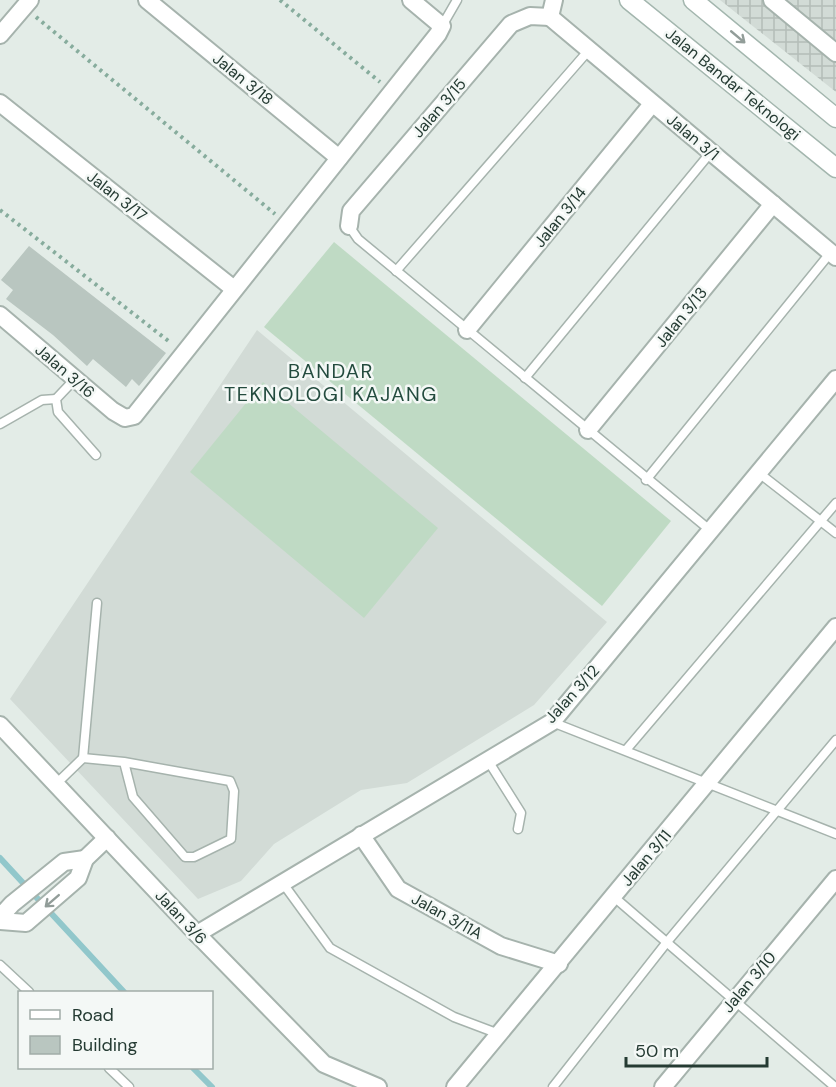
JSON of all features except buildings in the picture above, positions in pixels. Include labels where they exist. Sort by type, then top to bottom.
[{"type":"street","name":"Jalan 3/18","points":[[147,0],[339,158]]},
{"type":"street","points":[[183,352],[288,224],[442,26],[411,0]]},
{"type":"street","points":[[550,17],[554,0]]},
{"type":"street","name":"Jalan Bandar Teknologi","points":[[629,0],[836,168]]},
{"type":"street","points":[[693,0],[836,118]]},
{"type":"street","points":[[772,0],[836,53]]},
{"type":"street","points":[[0,35],[28,3]]},
{"type":"street","name":"Jalan 3/15","points":[[349,226],[351,211],[511,24],[530,16],[550,17]]},
{"type":"street","name":"Jalan 3/1","points":[[550,17],[833,255]]},
{"type":"street","name":"Jalan 3/17","points":[[0,103],[234,289]]},
{"type":"street","name":"Jalan 3/14","points":[[467,330],[652,104]]},
{"type":"street","name":"Jalan 3/13","points":[[588,430],[773,204]]},
{"type":"street","name":"Jalan 3/16","points":[[3,324],[125,418],[134,416],[183,352]]},
{"type":"street","name":"Jalan 3/12","points":[[196,934],[552,722],[836,378]]},
{"type":"street","name":"Jalan 3/11","points":[[455,1087],[836,627]]},
{"type":"street","name":"Jalan 3/6","points":[[0,725],[196,934],[324,1064],[378,1087]]},
{"type":"street","name":"Jalan 3/11A","points":[[361,835],[398,889],[501,946],[559,963]]},
{"type":"street","points":[[85,859],[64,862],[12,904],[0,919],[26,923],[78,878],[85,859],[107,838]]},
{"type":"street","name":"Jalan 3/10","points":[[663,1087],[836,879]]},
{"type":"lane","points":[[442,26],[457,0]]},
{"type":"lane","points":[[396,271],[589,50]]},
{"type":"lane","points":[[525,378],[711,152]]},
{"type":"lane","points":[[349,226],[358,239],[646,480],[711,531]]},
{"type":"lane","points":[[646,480],[833,255]]},
{"type":"lane","points":[[0,424],[42,400],[56,399],[75,379]]},
{"type":"lane","points":[[56,399],[58,412],[96,455]]},
{"type":"lane","points":[[759,473],[836,533]]},
{"type":"lane","points":[[626,750],[836,503]]},
{"type":"lane","points":[[56,784],[83,758],[97,603]]},
{"type":"lane","points":[[552,722],[836,834]]},
{"type":"lane","points":[[553,1087],[668,942],[836,740]]},
{"type":"lane","points":[[83,758],[124,762],[230,781],[234,791],[231,838],[194,857],[184,857],[133,797],[124,762]]},
{"type":"lane","points":[[487,759],[521,813],[518,828]]},
{"type":"lane","points":[[282,882],[330,948],[454,1017],[499,1034]]},
{"type":"lane","points":[[614,897],[835,1087]]},
{"type":"lane","points":[[0,965],[27,991]]},
{"type":"lane","points":[[110,1069],[129,1087]]},
{"type":"path","points":[[279,0],[392,92]]},
{"type":"path","points":[[28,3],[38,20],[288,224]]},
{"type":"path","points":[[0,210],[183,352]]},
{"type":"shaded area","points":[[720,0],[836,0],[836,92]]},
{"type":"shaded area","points":[[257,330],[607,622],[534,705],[407,783],[361,790],[274,844],[241,881],[198,899],[10,699]]},
{"type":"green space","points":[[334,242],[671,521],[602,606],[264,327]]},
{"type":"green space","points":[[263,382],[438,528],[364,618],[190,472]]},
{"type":"waterway","points":[[0,858],[123,991]]},
{"type":"waterway","points":[[194,1069],[212,1087]]},
{"type":"district","name":"BANDAR TEKNOLOGI KAJANG","points":[[331,382]]}]
